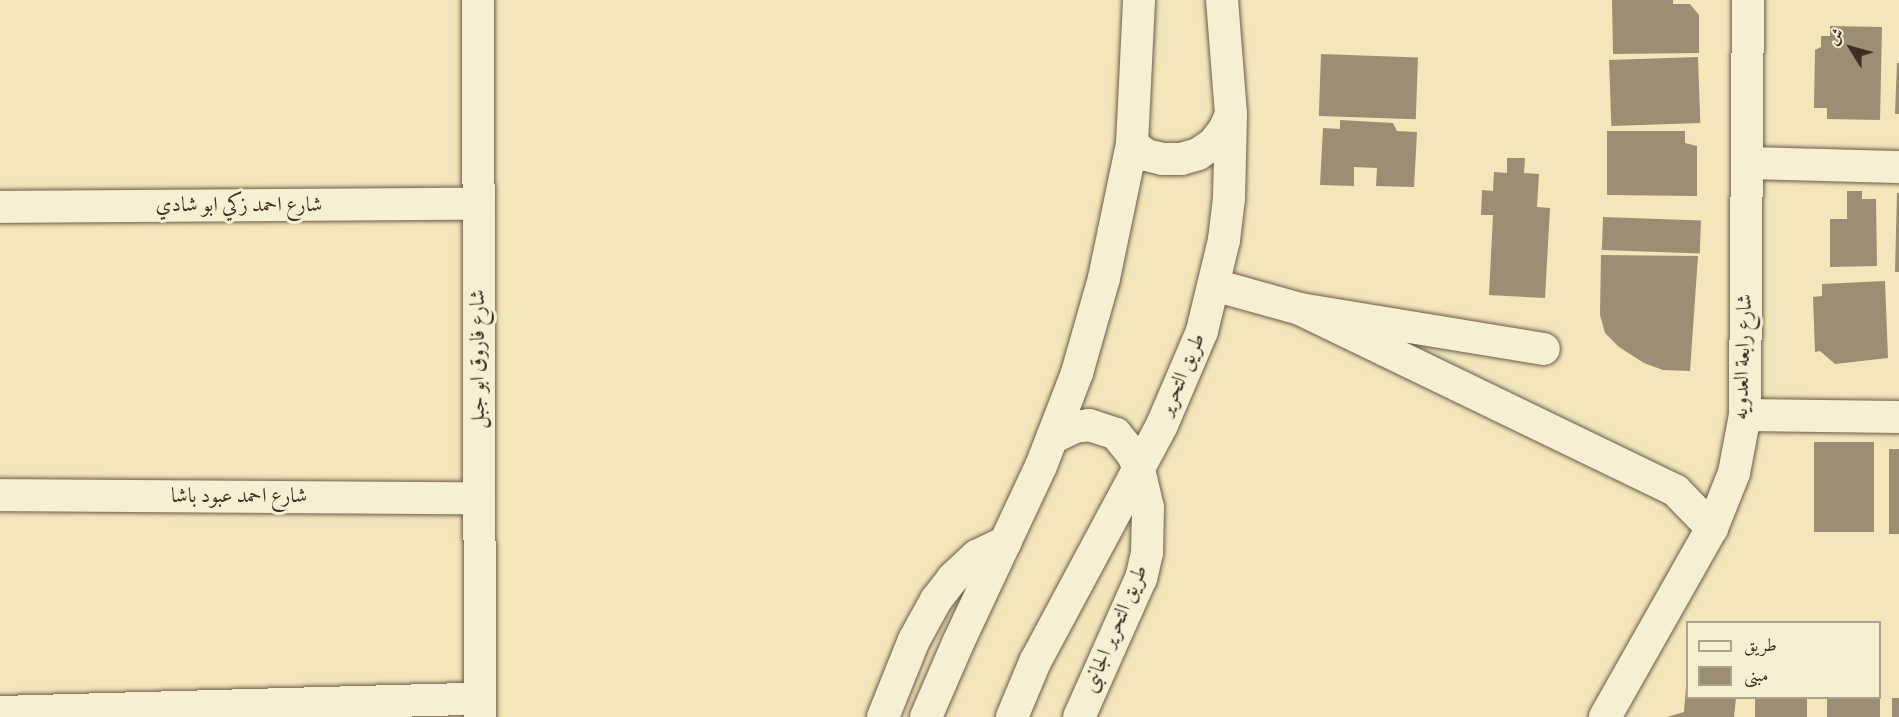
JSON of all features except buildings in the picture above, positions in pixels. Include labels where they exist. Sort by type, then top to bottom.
[{"type":"street","name":"شارع فاروق ابو جبل","points":[[478,0],[480,708]]},
{"type":"street","points":[[926,717],[957,643],[1006,542],[1052,438],[1077,373],[1104,278],[1132,144],[1139,0]]},
{"type":"street","name":"طريق التحرير","points":[[1012,717],[1035,662],[1140,470],[1184,379],[1202,331],[1214,285],[1229,198],[1231,114],[1222,0]]},
{"type":"street","name":"شارع رابعة العدويه","points":[[1605,717],[1712,528],[1734,472],[1745,415],[1748,0]]},
{"type":"street","points":[[1132,144],[1146,155],[1163,159],[1181,159],[1198,154],[1213,144],[1224,130],[1231,114]]},
{"type":"street","points":[[1747,163],[1899,166]]},
{"type":"street","name":"شارع احمد زكي ابو شادي","points":[[0,207],[479,204]]},
{"type":"street","points":[[1214,285],[1300,309],[1544,350]]},
{"type":"street","points":[[1300,309],[1676,491],[1712,528]]},
{"type":"street","points":[[1745,415],[1899,417]]},
{"type":"street","name":"طريق التحرير الجانبى","points":[[1052,438],[1075,427],[1103,428],[1126,443],[1140,470],[1149,527],[1147,553],[1141,578],[1079,717]]},
{"type":"street","name":"شارع احمد عبود باشا","points":[[0,495],[479,498]]},
{"type":"street","points":[[883,717],[914,640],[936,600],[953,578],[977,556],[1006,542]]},
{"type":"street","points":[[0,712],[480,708]]}]
